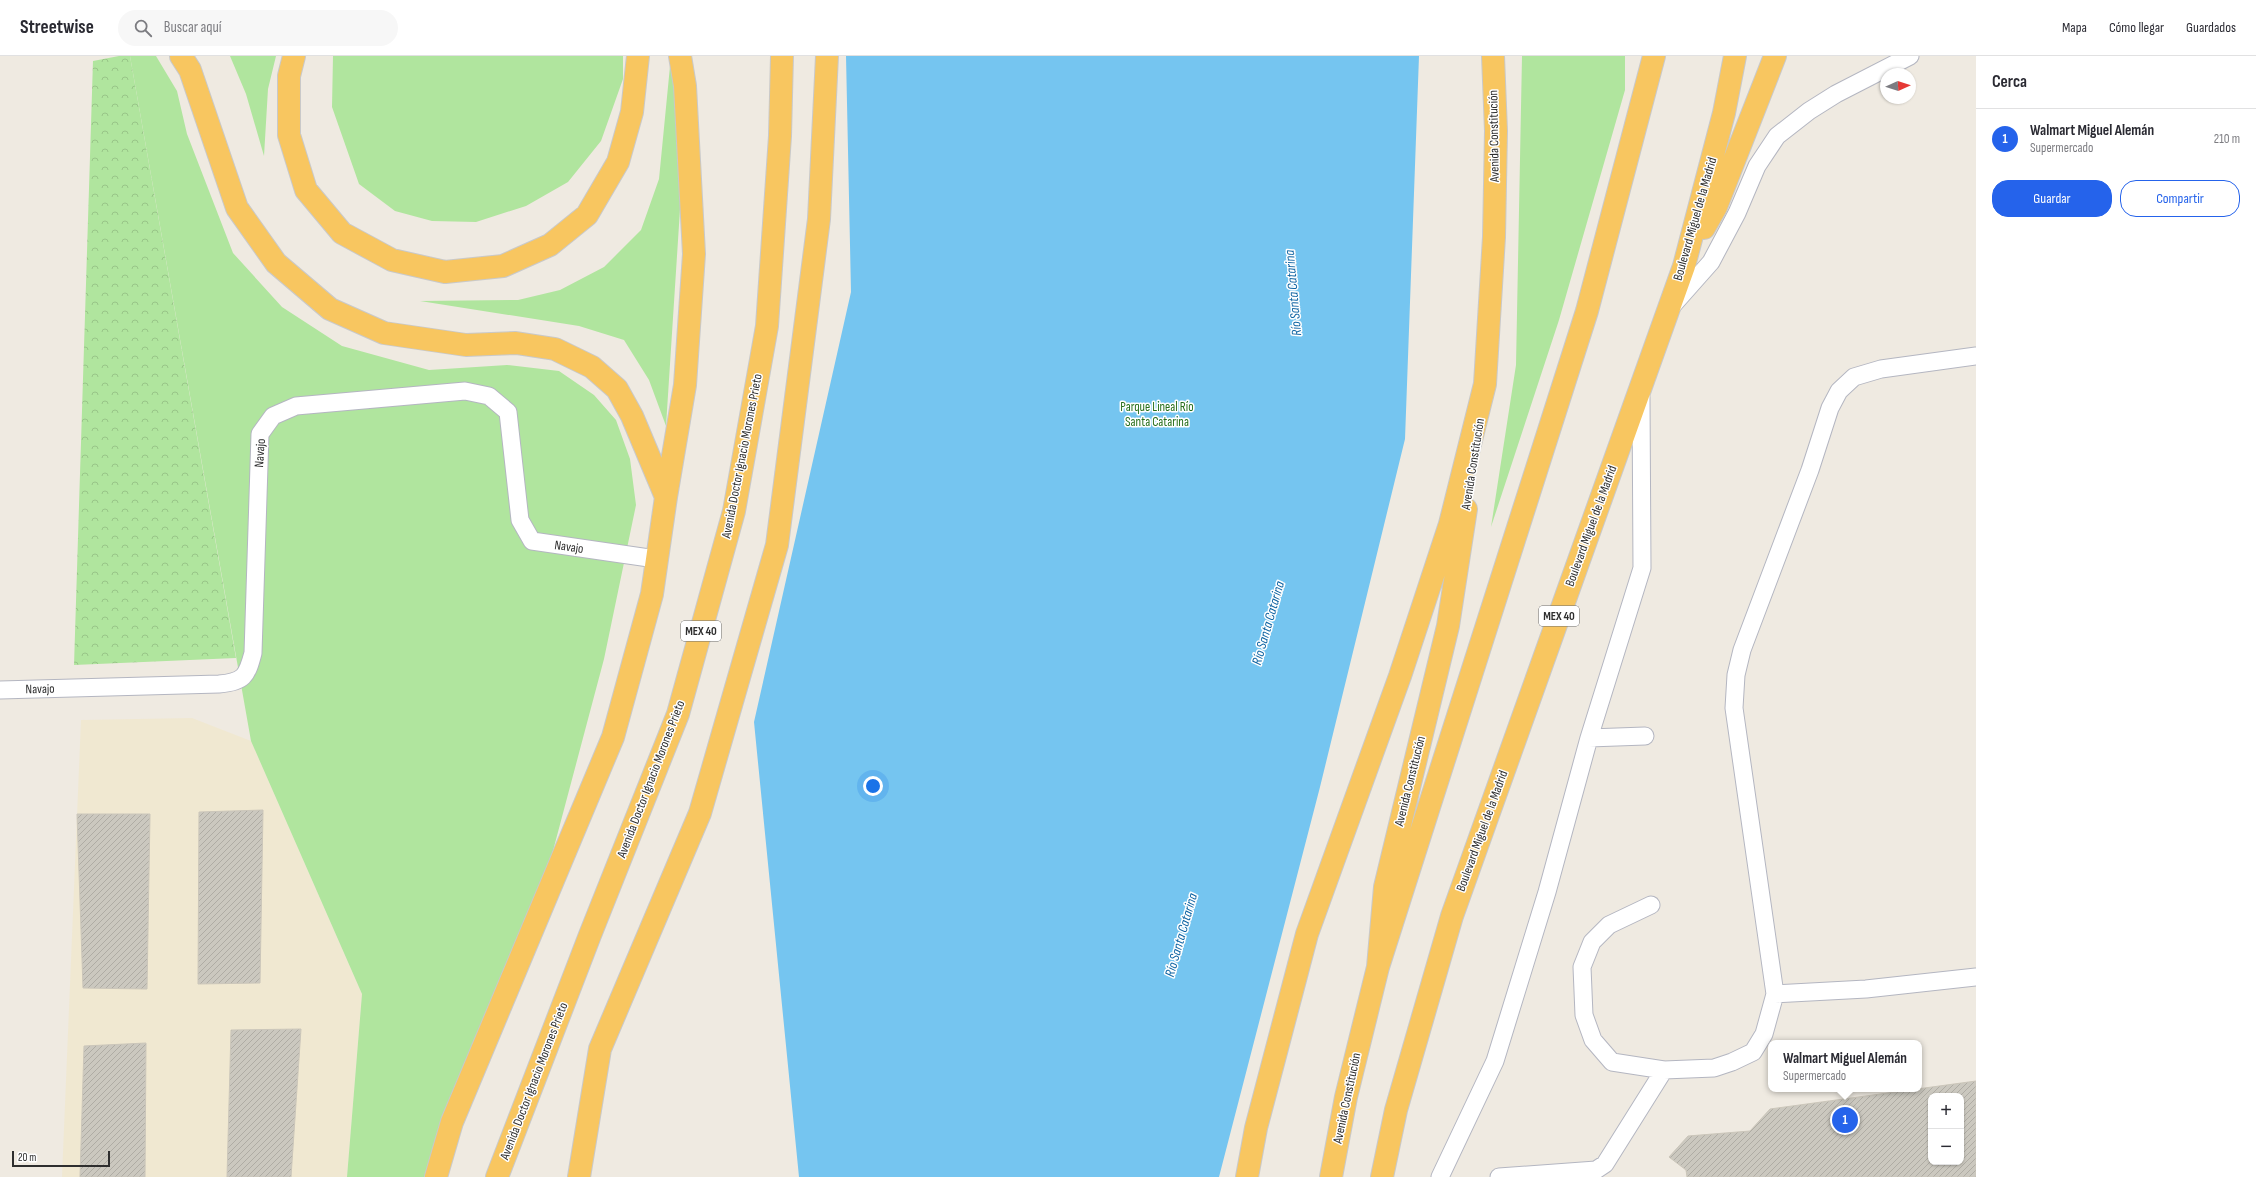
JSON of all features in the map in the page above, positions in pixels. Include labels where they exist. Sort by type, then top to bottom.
[{"type":"highway","points":[[181,56],[190,70],[237,208],[276,263],[330,309],[384,333],[466,345],[516,344],[555,349],[592,367],[617,389],[621,396],[632,416],[666,497]]},
{"type":"highway","points":[[294,56],[289,76],[289,135],[306,190],[342,233],[392,260],[446,272],[503,266],[550,245],[587,214],[618,162],[632,112],[638,56]]},
{"type":"highway","points":[[436,1177],[452,1122],[613,737],[652,594],[656,559],[685,385],[694,254],[686,86],[680,56]]},
{"type":"highway","name":"Avenida Doctor Ignacio Morones Prieto","points":[[497,1177],[590,935],[678,714],[734,511],[767,326],[780,136],[782,56]]},
{"type":"highway","points":[[579,1177],[600,1049],[700,813],[777,545],[819,219],[827,56]]},
{"type":"highway","name":"Avenida Constitución","points":[[1331,1177],[1346,1097],[1378,967],[1385,887],[1448,626],[1485,384],[1494,238],[1496,131],[1493,56]]},
{"type":"highway","points":[[1646,56],[1646,90]]},
{"type":"highway","points":[[1378,967],[1588,311],[1654,56]]},
{"type":"highway","name":"Boulevard Miguel de la Madrid","points":[[1382,1177],[1396,1110],[1452,916],[1684,266],[1724,113],[1735,56]]},
{"type":"highway","points":[[1684,266],[1716,207],[1775,56]]},
{"type":"highway","name":"Avenida Constitución","points":[[1247,1177],[1256,1128],[1307,934],[1400,676],[1450,524],[1485,384]]},
{"type":"lane","points":[[1667,312],[1711,262],[1737,213],[1757,166],[1777,136],[1809,111],[1836,94],[1910,56]]},
{"type":"lane","points":[[1651,905],[1609,925],[1592,942],[1582,967],[1584,1015],[1592,1040],[1612,1062],[1664,1070],[1714,1068],[1753,1052],[1764,1034],[1775,994],[1734,708],[1736,676],[1742,650],[1810,470],[1830,408],[1839,391],[1854,377],[1880,369],[1976,356]]},
{"type":"lane","points":[[1440,1177],[1495,1061],[1547,892],[1589,738],[1642,568],[1641,386]]},
{"type":"lane","name":"Navajo","points":[[0,690],[236,683],[248,671],[253,653],[260,434],[273,416],[296,406],[465,392],[489,396],[508,412],[520,520],[532,541],[656,559]]},
{"type":"lane","points":[[1589,738],[1645,736]]},
{"type":"lane","points":[[1775,994],[1866,989],[1976,977]]},
{"type":"lane","points":[[1499,1177],[1596,1170],[1605,1164],[1664,1070]]},
{"type":"shaded area","points":[[192,718],[251,741],[362,994],[347,1177],[62,1177],[81,720]]},
{"type":"green space","points":[[119,56],[130,56],[236,658],[74,665],[93,61]]},
{"type":"green space","points":[[130,56],[156,56],[177,91],[187,134],[233,253],[282,307],[342,346],[429,370],[507,365],[559,371],[594,395],[616,420],[630,459],[636,505],[604,659],[554,847],[522,955],[429,1177],[347,1177],[362,994],[251,741]]},
{"type":"green space","points":[[230,56],[276,56],[268,89],[264,156],[246,94]]},
{"type":"green space","points":[[333,56],[623,56],[623,79],[601,141],[568,182],[526,206],[476,222],[432,221],[395,211],[359,184],[332,107]]},
{"type":"green space","points":[[671,56],[683,163],[666,426],[649,380],[624,340],[579,326],[420,301],[518,300],[560,290],[604,267],[641,230],[659,179]]},
{"type":"green space","points":[[1522,56],[1625,56],[1625,90],[1559,320],[1491,527],[1516,365]]},
{"type":"water","name":"Río Santa Catarina","points":[[846,56],[1419,56],[1405,439],[1320,787],[1219,1177],[799,1177],[754,722],[851,292]]},
{"type":"building","points":[[263,810],[260,983],[198,984],[199,812]]},
{"type":"building","points":[[77,814],[150,814],[147,989],[83,988]]},
{"type":"building","points":[[301,1029],[291,1177],[227,1177],[231,1030]]},
{"type":"building","points":[[146,1043],[145,1177],[80,1177],[84,1046]]},
{"type":"building","points":[[1976,1081],[1976,1177],[1687,1177],[1686,1170],[1669,1157],[1688,1136],[1750,1131],[1770,1109],[1895,1092],[1922,1092],[1922,1088]]},
{"type":"place","name":"Walmart Miguel Alemán","points":[[1845,1120]]},
{"type":"park label","name":"Parque Lineal Río Santa Catarina","points":[[1157,414]]}]
